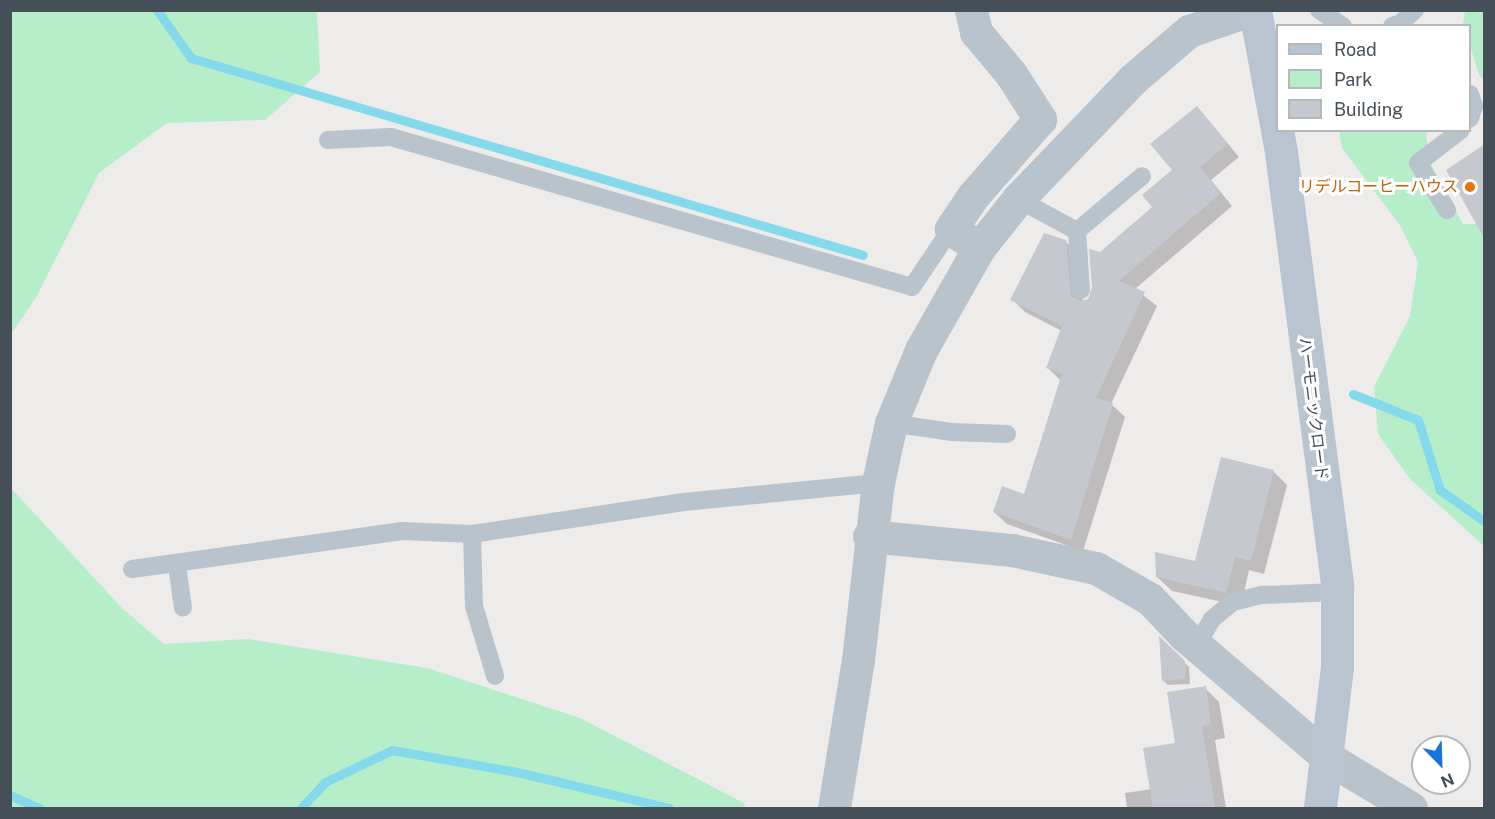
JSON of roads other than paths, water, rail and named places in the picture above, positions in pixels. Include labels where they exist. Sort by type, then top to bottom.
[{"type":"street","points":[[971,10],[976,32],[1011,74],[1040,119],[973,196],[951,229],[979,248]]},
{"type":"street","points":[[834,808],[858,660],[869,536],[878,483],[891,423],[921,350],[979,248],[1018,199],[1133,79],[1189,32],[1250,10]]},
{"type":"street","name":"ハーモニックロード","points":[[1255,10],[1276,125]]},
{"type":"street","name":"ハーモニックロード","points":[[1277,132],[1337,592],[1337,667],[1328,758],[1320,808]]},
{"type":"street","points":[[869,536],[1012,550],[1096,568],[1150,599],[1196,646],[1328,758],[1411,808]]},
{"type":"lane","points":[[1319,10],[1340,24]]},
{"type":"lane","points":[[1398,24],[1414,10]]},
{"type":"lane","points":[[1471,97],[1474,106],[1471,115]]},
{"type":"lane","points":[[1447,210],[1418,163],[1458,132]]},
{"type":"lane","points":[[328,140],[391,137],[912,287],[951,229]]},
{"type":"lane","points":[[1077,231],[1142,176]]},
{"type":"lane","points":[[1018,199],[1077,231]]},
{"type":"lane","points":[[1077,231],[1081,290]]},
{"type":"lane","points":[[891,423],[952,432],[1007,434]]},
{"type":"lane","points":[[132,569],[177,565],[402,531],[472,534],[684,502],[878,483]]},
{"type":"lane","points":[[472,534],[474,606],[495,676]]},
{"type":"lane","points":[[177,565],[183,608]]},
{"type":"lane","points":[[1196,646],[1212,618],[1233,602],[1262,595],[1337,592]]},
{"type":"waterway","points":[[157,10],[191,58],[863,255]]},
{"type":"waterway","points":[[1353,394],[1418,420],[1440,490],[1484,521]]},
{"type":"waterway","points":[[301,808],[325,782],[392,750],[517,772],[669,808]]},
{"type":"waterway","points":[[10,795],[39,808]]},
{"type":"place","name":"リデルコーヒーハウス","points":[[1470,187]]}]
